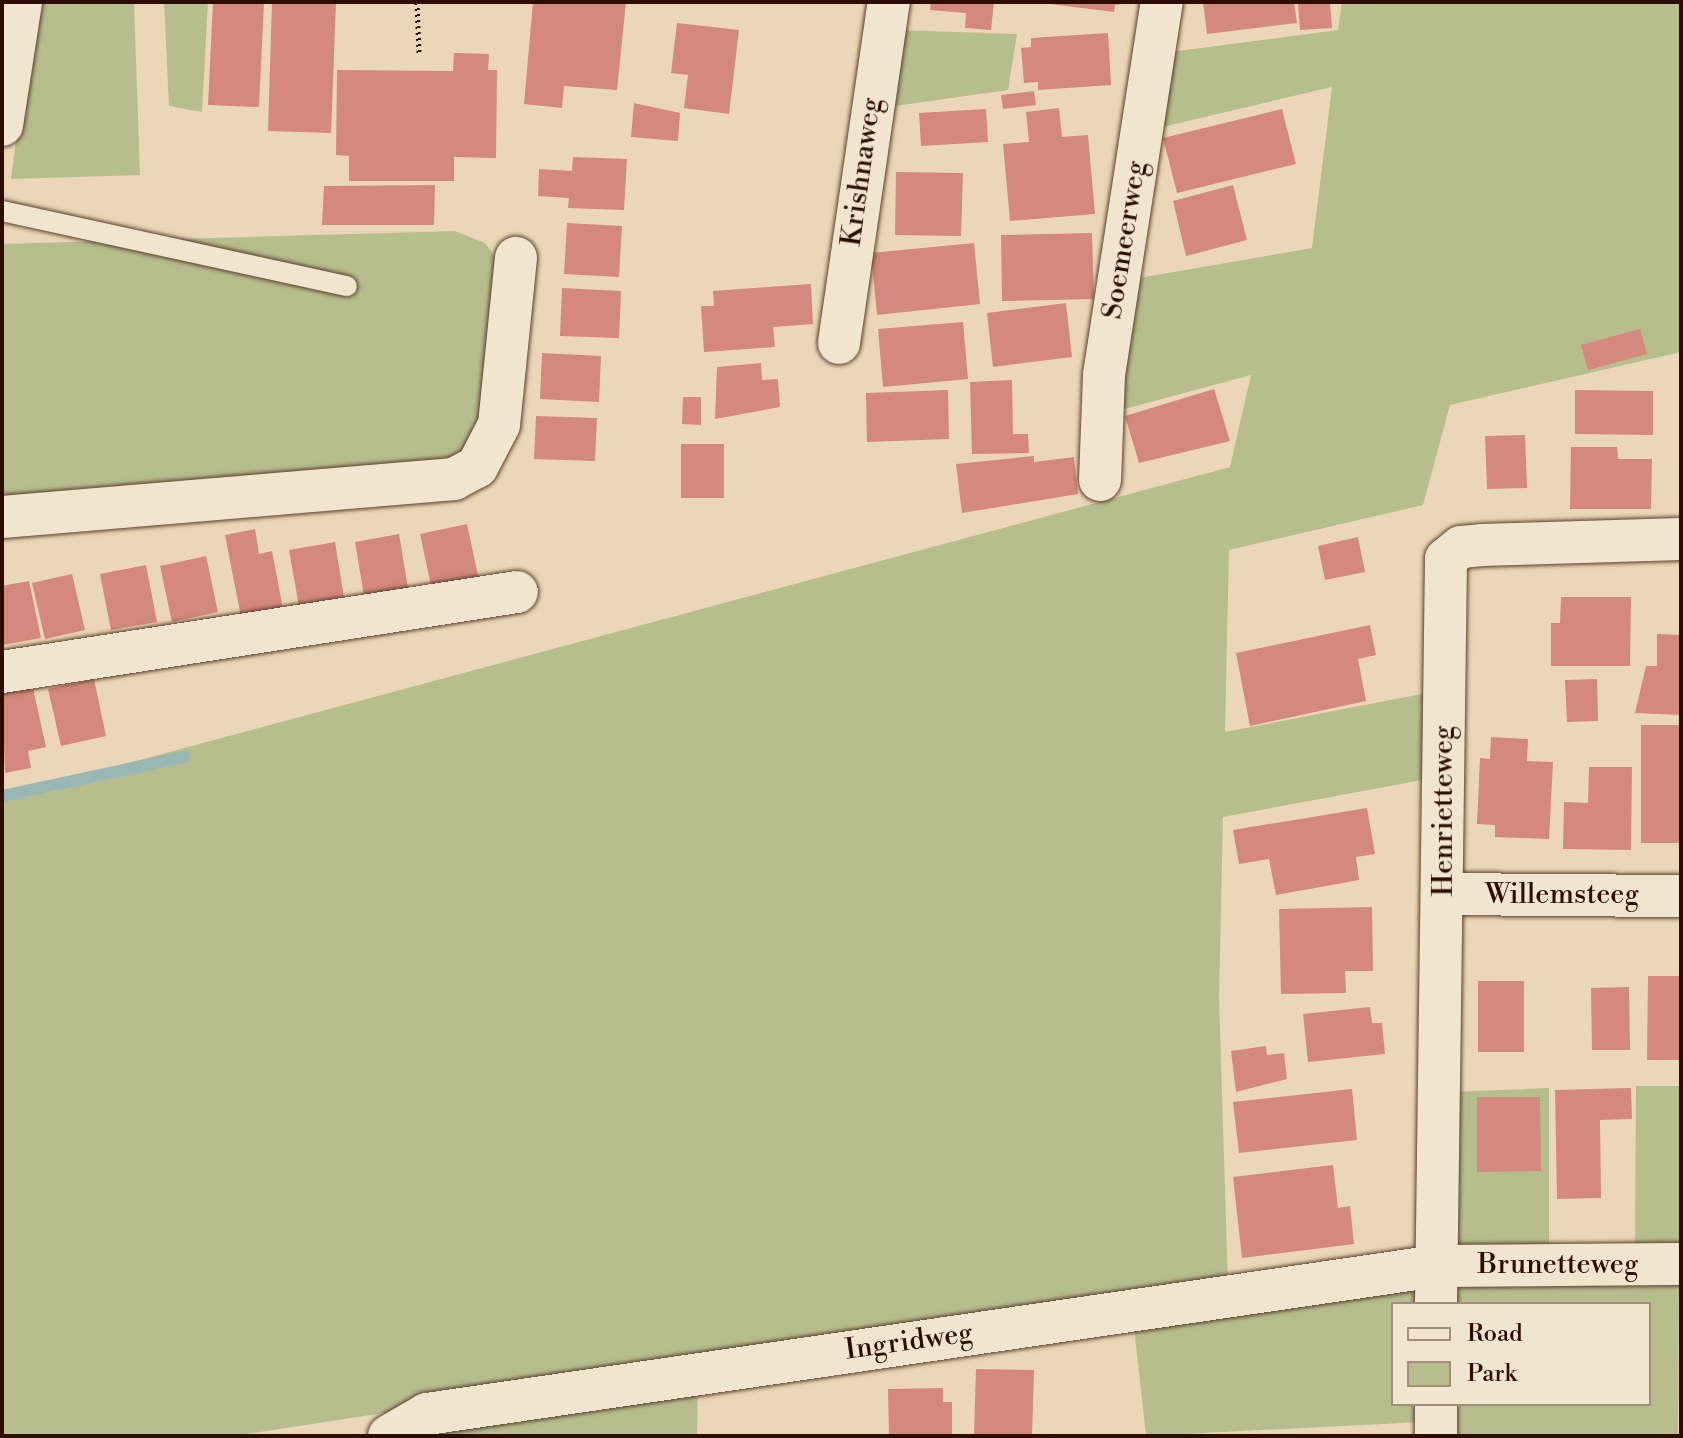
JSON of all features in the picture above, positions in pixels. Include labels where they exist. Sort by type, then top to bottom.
[{"type":"street","points":[[2,125],[21,2]]},
{"type":"street","name":"Krishnaweg","points":[[839,343],[889,2]]},
{"type":"street","name":"Soemeerweg","points":[[1100,480],[1104,375],[1162,2]]},
{"type":"street","points":[[2,517],[454,479],[477,467],[499,425],[516,258]]},
{"type":"street","name":"Henrietteweg","points":[[1436,1285],[1450,552],[1681,539]]},
{"type":"street","points":[[2,672],[517,592]]},
{"type":"street","name":"Willemsteeg","points":[[1443,894],[1681,896]]},
{"type":"street","name":"Brunetteweg","points":[[1436,1285],[1681,1264]]},
{"type":"street","name":"Ingridweg","points":[[389,1436],[427,1414],[1436,1285]]},
{"type":"street","points":[[1436,1406],[1436,1436]]},
{"type":"lane","points":[[2,211],[347,286]]},
{"type":"path","points":[[417,2],[419,54]]},
{"type":"green space","points":[[34,2],[134,2],[140,175],[11,179]]},
{"type":"green space","points":[[164,2],[208,2],[202,112],[169,106]]},
{"type":"green space","points":[[1342,2],[1681,2],[1681,352],[1450,405],[1423,505],[1229,550],[1225,732],[1432,692],[1433,778],[1223,817],[1219,998],[1228,1283],[234,1436],[2,1436],[2,797],[1230,467],[1251,375],[1121,410],[1128,280],[1312,248],[1332,87],[1158,128],[1170,52],[1338,30]]},
{"type":"green space","points":[[895,30],[1017,34],[1008,90],[881,108]]},
{"type":"green space","points":[[455,231],[485,243],[500,264],[491,399],[458,462],[2,504],[2,244]]},
{"type":"green space","points":[[1636,1086],[1681,1086],[1681,1249],[1635,1250]]},
{"type":"green space","points":[[1549,1088],[1549,1252],[1453,1250],[1451,1092]]},
{"type":"green space","points":[[1679,1272],[1678,1436],[1445,1436],[1445,1406],[1651,1406],[1651,1302],[1445,1302],[1446,1286]]},
{"type":"green space","points":[[1420,1278],[1425,1302],[1391,1302],[1391,1406],[1422,1406],[1422,1422],[1146,1436],[1133,1319]]},
{"type":"green space","points":[[698,1382],[697,1436],[400,1436]]},
{"type":"building","points":[[213,2],[264,2],[259,107],[208,105]]},
{"type":"building","points":[[272,2],[336,2],[331,133],[268,131]]},
{"type":"building","points":[[533,2],[626,2],[617,90],[564,86],[562,108],[524,104]]},
{"type":"building","points":[[931,2],[994,2],[991,30],[965,28],[966,13],[930,10]]},
{"type":"building","points":[[1034,2],[1136,2],[1115,5],[1114,12]]},
{"type":"building","points":[[1203,2],[1294,2],[1297,23],[1207,34]]},
{"type":"building","points":[[1298,2],[1330,2],[1332,28],[1300,30]]},
{"type":"building","points":[[677,23],[739,30],[729,114],[684,108],[688,75],[671,73]]},
{"type":"building","points":[[1108,33],[1111,85],[1038,90],[1038,82],[1024,83],[1021,48],[1031,47],[1031,38]]},
{"type":"building","points":[[454,53],[489,54],[488,70],[497,70],[496,158],[454,157],[454,181],[349,181],[349,156],[336,155],[337,70],[453,71]]},
{"type":"building","points":[[1034,91],[1036,105],[1003,109],[1001,95]]},
{"type":"building","points":[[634,103],[680,113],[678,141],[631,137]]},
{"type":"building","points":[[1059,108],[1062,137],[1088,135],[1095,214],[1010,221],[1003,144],[1029,142],[1026,112]]},
{"type":"building","points":[[986,109],[988,142],[921,146],[919,113]]},
{"type":"building","points":[[1282,109],[1296,164],[1177,193],[1163,138]]},
{"type":"building","points":[[573,157],[627,159],[624,210],[568,208],[569,198],[538,196],[539,169],[572,171]]},
{"type":"building","points":[[896,172],[963,173],[961,236],[895,235]]},
{"type":"building","points":[[435,185],[434,225],[322,225],[324,186]]},
{"type":"building","points":[[1233,185],[1247,240],[1186,256],[1173,201]]},
{"type":"building","points":[[567,223],[622,226],[619,277],[564,274]]},
{"type":"building","points":[[1092,233],[1094,299],[1002,301],[1001,235]]},
{"type":"building","points":[[974,243],[980,304],[877,315],[871,253]]},
{"type":"building","points":[[811,284],[813,324],[773,327],[775,347],[704,352],[701,306],[714,306],[713,291]]},
{"type":"building","points":[[562,288],[621,291],[619,338],[560,336]]},
{"type":"building","points":[[1066,303],[1072,357],[993,367],[987,313]]},
{"type":"building","points":[[963,322],[968,379],[883,387],[878,329]]},
{"type":"building","points":[[1640,329],[1647,354],[1588,370],[1581,345]]},
{"type":"building","points":[[542,353],[601,356],[599,402],[540,399]]},
{"type":"building","points":[[761,363],[762,380],[778,379],[780,407],[715,419],[717,367]]},
{"type":"building","points":[[1012,380],[1013,434],[1028,434],[1029,453],[972,454],[970,382]]},
{"type":"building","points":[[1214,389],[1230,441],[1139,463],[1125,416]]},
{"type":"building","points":[[948,390],[949,439],[867,442],[866,393]]},
{"type":"building","points":[[1575,390],[1653,391],[1653,435],[1575,434]]},
{"type":"building","points":[[683,397],[701,397],[701,425],[682,424]]},
{"type":"building","points":[[536,416],[597,418],[595,461],[534,459]]},
{"type":"building","points":[[1525,435],[1527,488],[1487,489],[1485,436]]},
{"type":"building","points":[[681,444],[724,444],[724,498],[681,498]]},
{"type":"building","points":[[1571,447],[1617,447],[1618,459],[1652,459],[1651,509],[1570,509]]},
{"type":"building","points":[[1034,456],[1034,462],[1074,457],[1078,494],[962,513],[956,464]]},
{"type":"building","points":[[467,524],[479,580],[432,590],[420,534]]},
{"type":"building","points":[[255,529],[259,554],[272,551],[283,609],[241,617],[225,535]]},
{"type":"building","points":[[399,534],[409,594],[365,602],[355,542]]},
{"type":"building","points":[[1358,537],[1365,572],[1325,580],[1318,546]]},
{"type":"building","points":[[335,542],[346,610],[301,618],[289,550]]},
{"type":"building","points":[[206,556],[218,612],[172,622],[160,566]]},
{"type":"building","points":[[146,565],[157,622],[111,630],[100,574]]},
{"type":"building","points":[[72,574],[85,630],[45,639],[32,583]]},
{"type":"building","points":[[29,581],[41,638],[2,645],[2,586]]},
{"type":"building","points":[[1561,597],[1631,597],[1630,666],[1551,666],[1551,623],[1560,623]]},
{"type":"building","points":[[1370,625],[1376,655],[1358,659],[1366,701],[1250,726],[1236,653]]},
{"type":"building","points":[[1657,634],[1681,635],[1681,715],[1635,713],[1646,666],[1657,666]]},
{"type":"building","points":[[94,679],[106,736],[61,746],[48,689]]},
{"type":"building","points":[[1597,679],[1598,721],[1567,722],[1565,680]]},
{"type":"building","points":[[32,684],[46,747],[28,751],[31,768],[5,773],[2,691]]},
{"type":"building","points":[[1641,725],[1681,725],[1681,843],[1641,843]]},
{"type":"building","points":[[1491,737],[1528,739],[1527,761],[1553,762],[1549,839],[1495,837],[1495,825],[1477,824],[1480,758],[1490,759]]},
{"type":"building","points":[[1589,767],[1632,767],[1631,850],[1563,849],[1564,802],[1588,803]]},
{"type":"building","points":[[1367,808],[1375,854],[1356,857],[1359,880],[1276,895],[1269,859],[1239,864],[1233,830]]},
{"type":"building","points":[[1372,907],[1373,971],[1345,971],[1346,993],[1281,994],[1279,909]]},
{"type":"building","points":[[1648,976],[1681,976],[1681,1060],[1647,1060]]},
{"type":"building","points":[[1478,981],[1524,981],[1524,1052],[1478,1052]]},
{"type":"building","points":[[1629,987],[1630,1050],[1592,1050],[1591,988]]},
{"type":"building","points":[[1370,1007],[1372,1023],[1382,1023],[1385,1054],[1308,1062],[1303,1014]]},
{"type":"building","points":[[1266,1046],[1267,1055],[1284,1053],[1287,1079],[1236,1092],[1231,1051]]},
{"type":"building","points":[[1631,1088],[1632,1119],[1600,1120],[1601,1198],[1557,1199],[1555,1090]]},
{"type":"building","points":[[1352,1089],[1357,1140],[1239,1153],[1233,1102]]},
{"type":"building","points":[[1477,1097],[1540,1097],[1541,1171],[1477,1172]]},
{"type":"building","points":[[1333,1165],[1338,1208],[1350,1206],[1354,1244],[1242,1258],[1233,1177]]},
{"type":"building","points":[[976,1369],[1034,1370],[1032,1436],[974,1436]]},
{"type":"building","points":[[943,1388],[943,1402],[952,1402],[952,1436],[889,1436],[888,1389]]},
{"type":"waterway","points":[[2,796],[184,757]]}]
